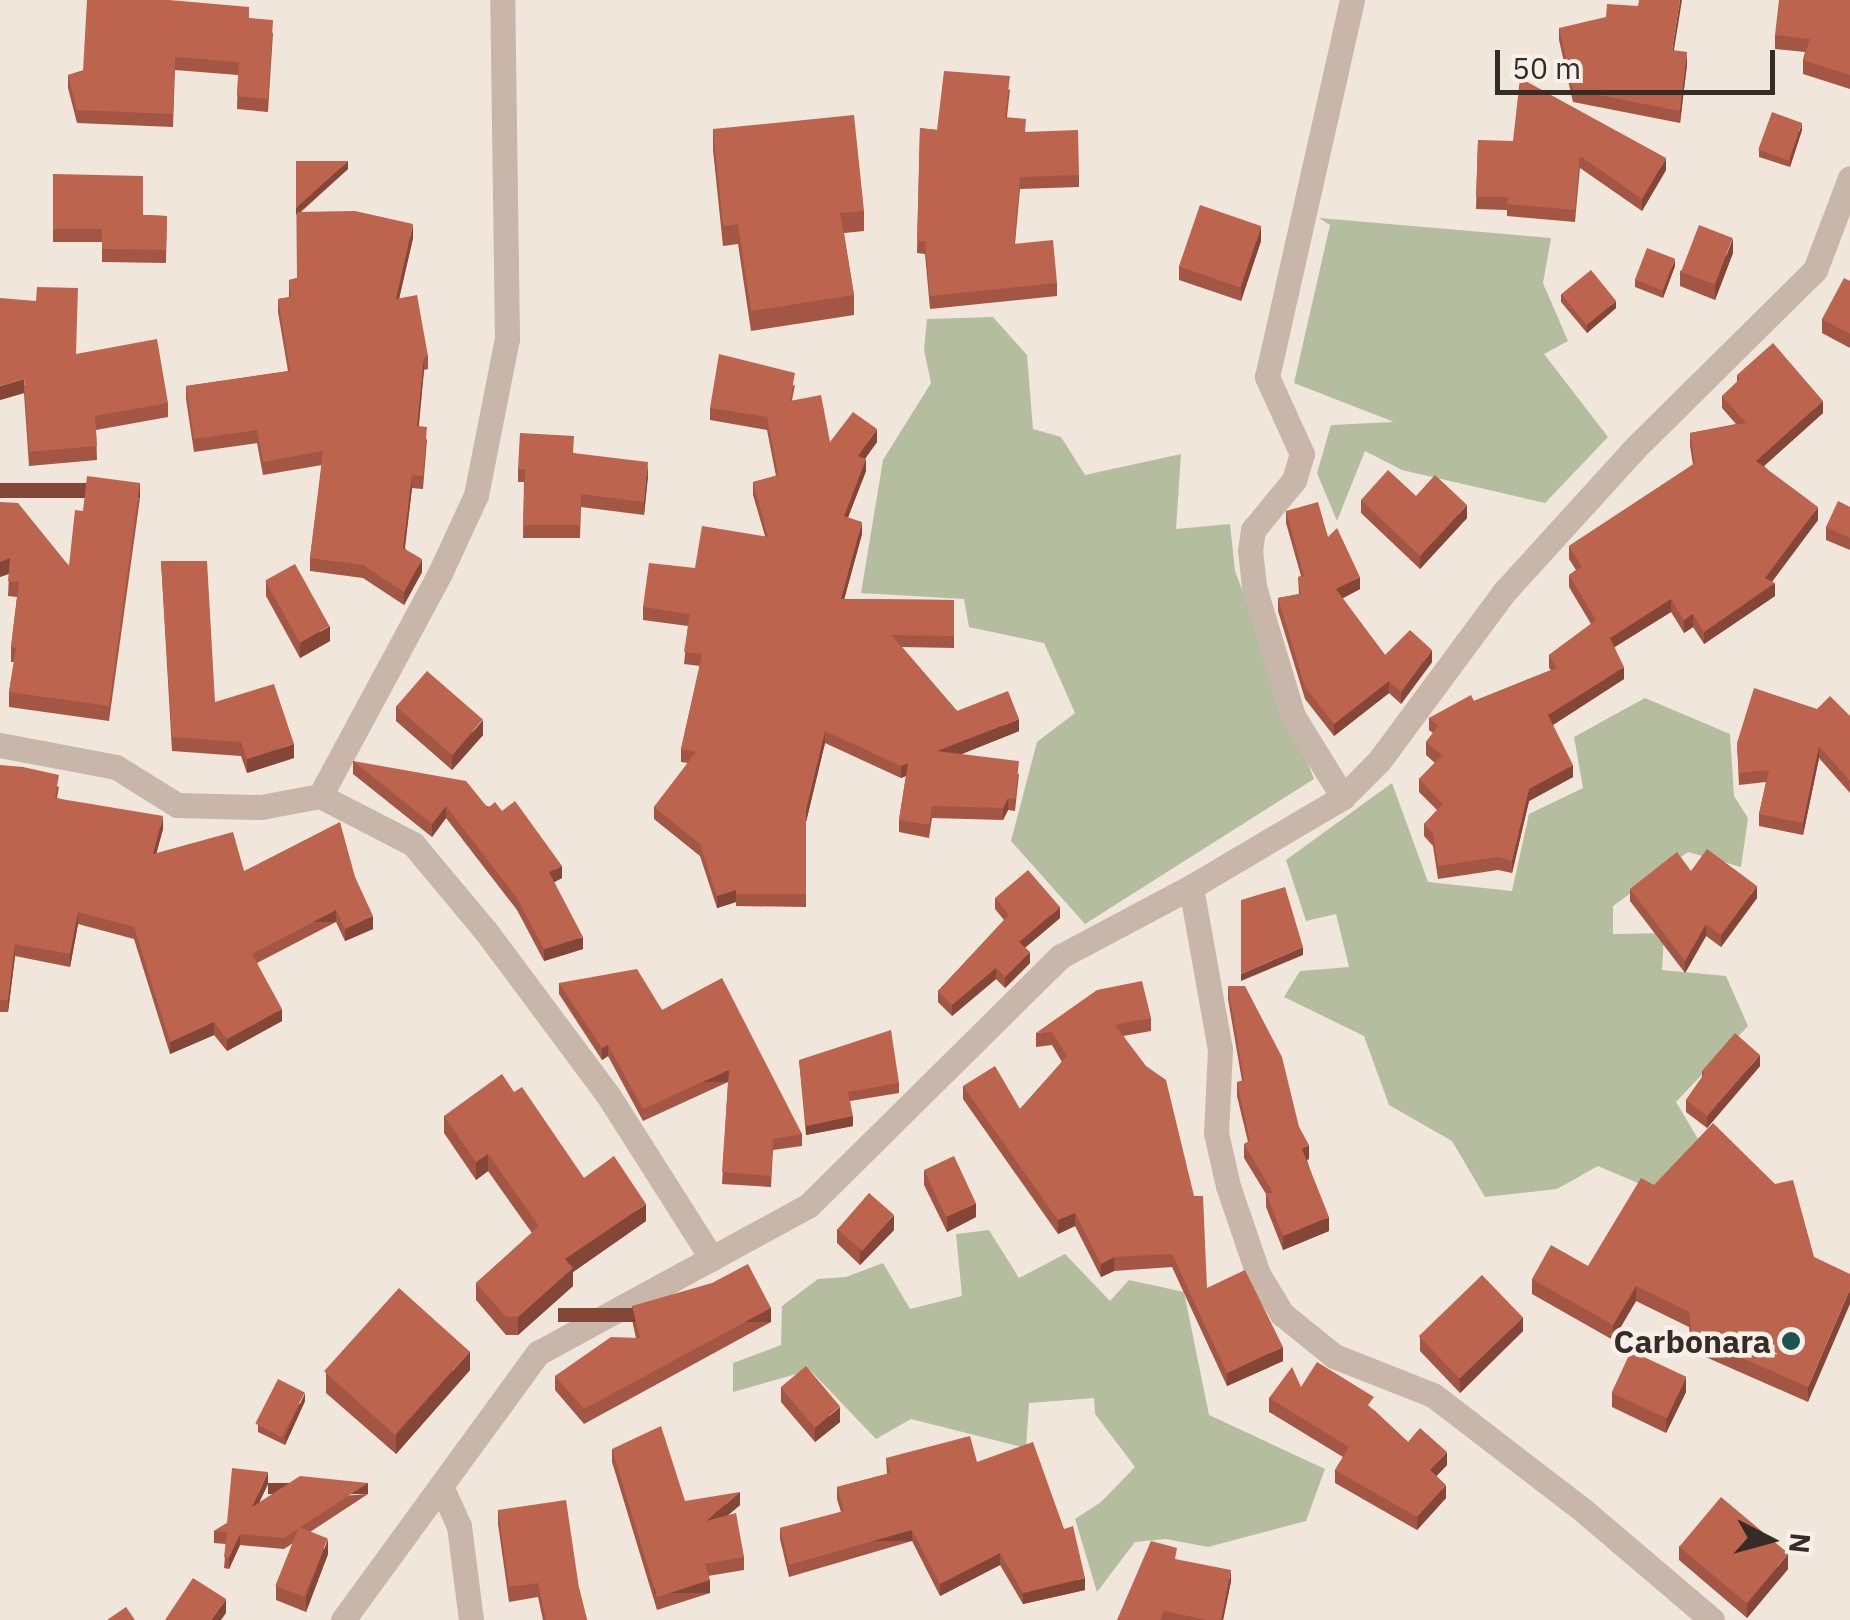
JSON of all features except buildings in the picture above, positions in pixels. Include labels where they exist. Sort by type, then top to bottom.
[{"type":"street","points":[[320,796],[440,572],[476,494],[506,338],[502,0]]},
{"type":"street","points":[[1343,797],[1293,716],[1254,587],[1250,551],[1254,530],[1294,480],[1302,454],[1267,377],[1352,0]]},
{"type":"street","points":[[342,1620],[538,1353],[809,1205],[1060,956],[1191,888],[1343,797],[1378,761],[1505,591],[1635,448],[1815,270],[1850,178]]},
{"type":"street","points":[[0,745],[116,768],[177,805],[261,807],[320,796],[414,844],[485,930],[608,1095],[712,1258]]},
{"type":"street","points":[[1191,888],[1220,1049],[1216,1133],[1228,1186],[1258,1274],[1282,1314],[1334,1356],[1433,1396],[1584,1511],[1712,1620]]},
{"type":"street","points":[[441,1486],[459,1526],[471,1620]]},
{"type":"green space","points":[[1319,218],[1551,238],[1543,283],[1568,341],[1544,354],[1608,437],[1545,503],[1402,470],[1365,451],[1337,521],[1317,473],[1331,425],[1394,422],[1294,383],[1330,225]]},
{"type":"green space","points":[[993,317],[1027,355],[1033,429],[1061,437],[1085,475],[1181,454],[1176,529],[1230,524],[1235,571],[1314,779],[1085,924],[1011,841],[1037,742],[1075,713],[1044,643],[969,627],[964,599],[861,593],[883,460],[931,383],[924,350],[927,319]]},
{"type":"green space","points":[[1645,698],[1730,734],[1734,796],[1748,818],[1741,867],[1688,852],[1613,906],[1613,934],[1664,933],[1662,970],[1726,976],[1748,1026],[1676,1102],[1698,1139],[1652,1189],[1598,1166],[1557,1189],[1485,1197],[1452,1141],[1389,1105],[1364,1036],[1284,997],[1300,971],[1349,967],[1336,914],[1306,921],[1286,860],[1392,783],[1428,882],[1512,891],[1529,814],[1583,788],[1574,737]]},
{"type":"green space","points":[[989,1230],[1019,1278],[1065,1254],[1110,1301],[1129,1280],[1184,1292],[1209,1415],[1325,1469],[1306,1521],[1208,1547],[1166,1539],[1135,1542],[1097,1592],[1075,1519],[1101,1502],[1135,1467],[1095,1414],[1094,1398],[1029,1403],[1026,1448],[911,1419],[876,1439],[810,1370],[733,1392],[733,1363],[781,1345],[782,1306],[818,1279],[846,1277],[883,1263],[910,1309],[962,1296],[956,1234]]},
{"type":"place","name":"Carbonara","points":[[1791,1341]]}]
